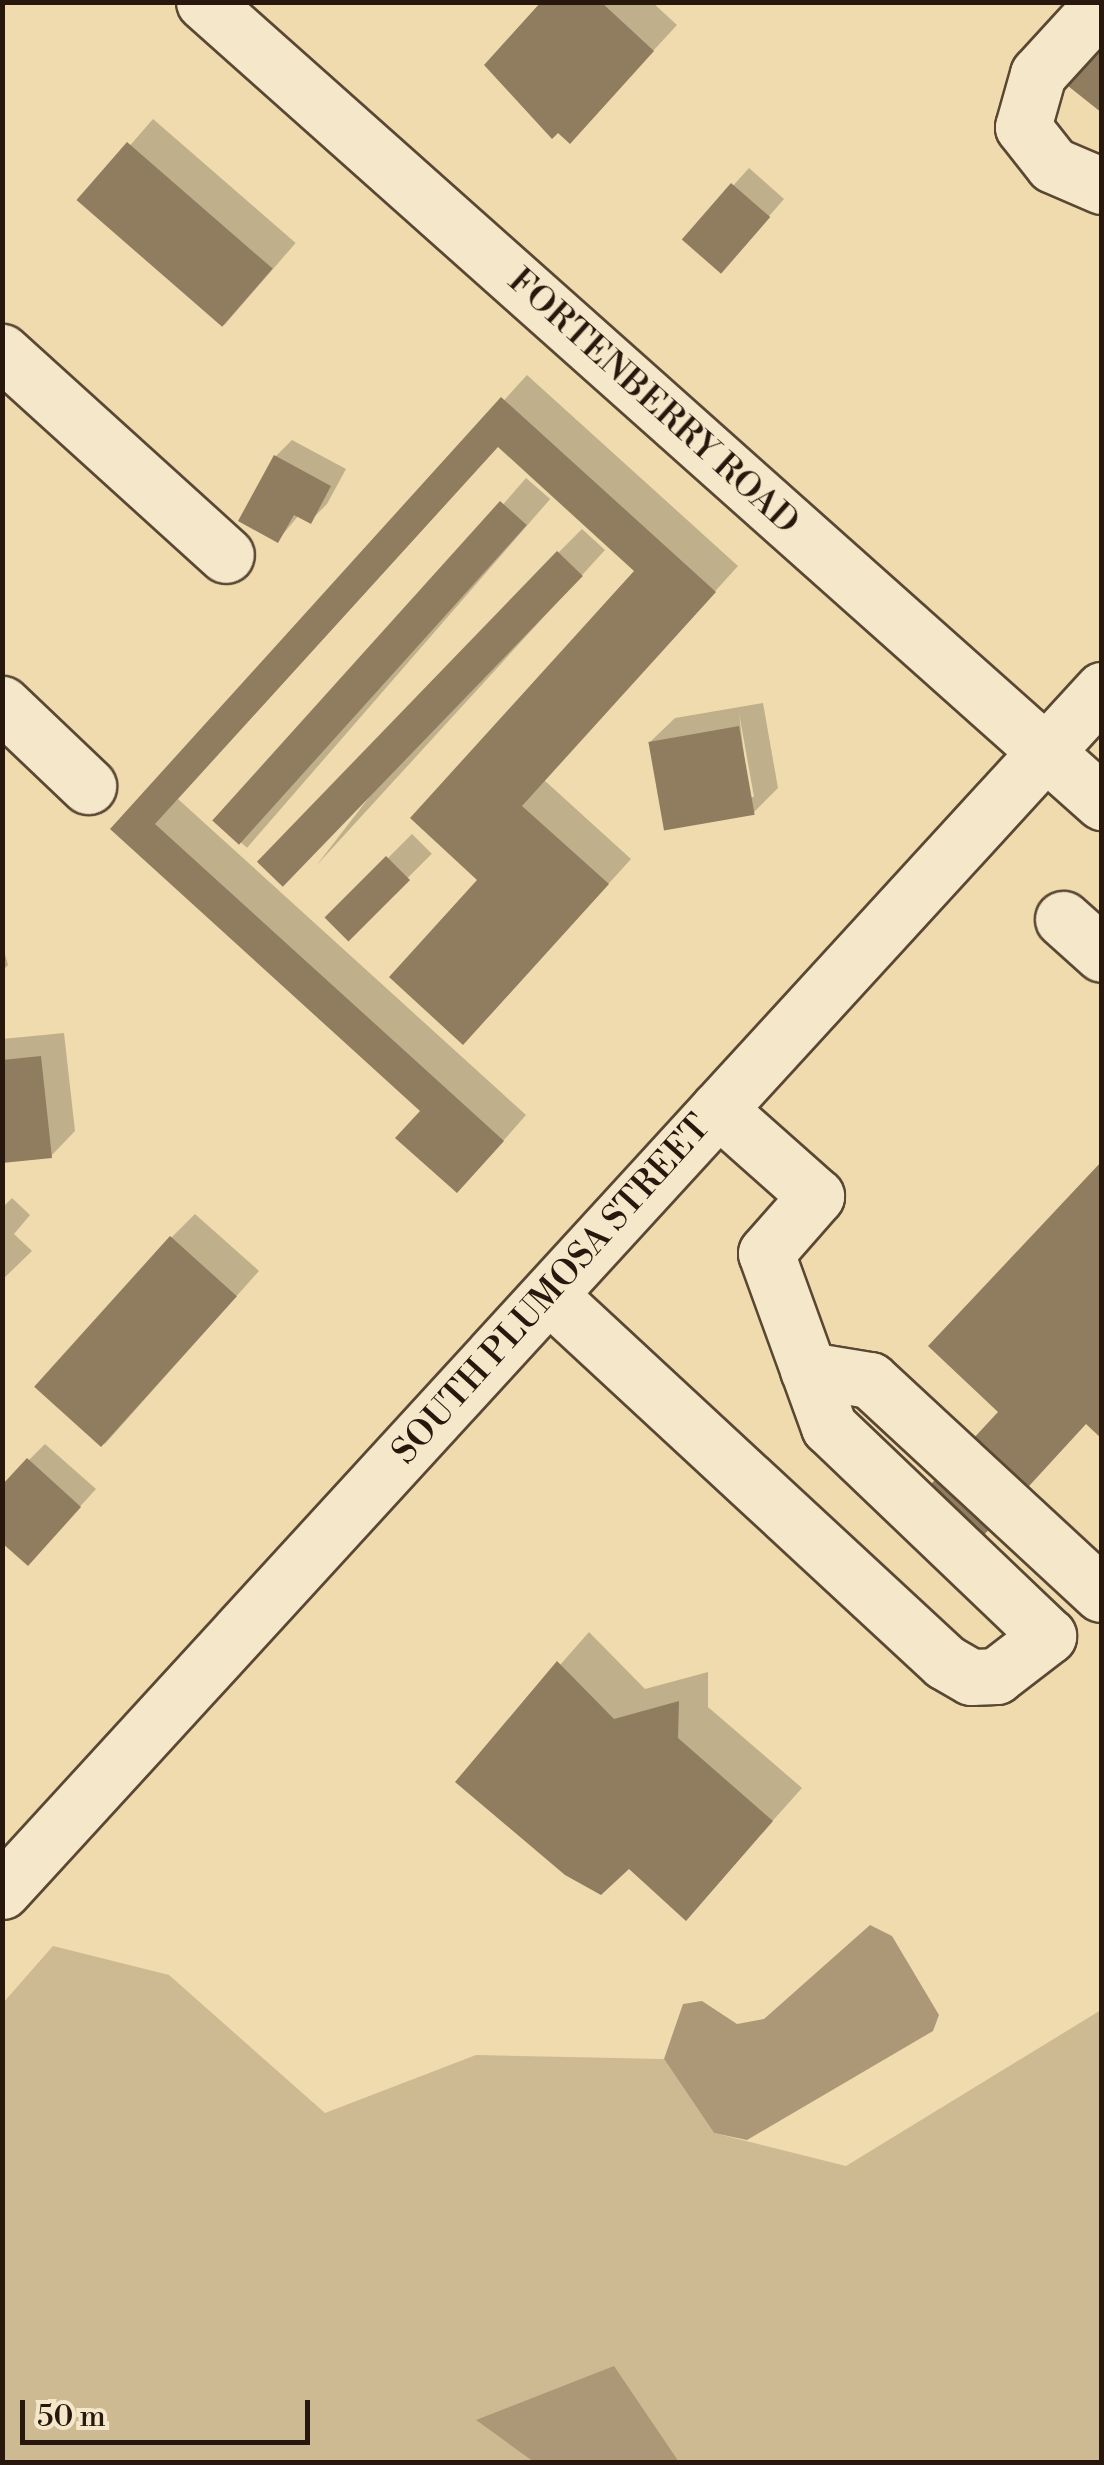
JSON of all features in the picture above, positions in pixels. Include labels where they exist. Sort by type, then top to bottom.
[{"type":"street","name":"FORTENBERRY ROAD","points":[[204,2],[1102,802]]},
{"type":"street","points":[[1102,4],[1038,74],[1023,128],[1054,165],[1102,186]]},
{"type":"street","points":[[2,352],[226,556]]},
{"type":"street","name":"SOUTH PLUMOSA STREET","points":[[2,1891],[1102,690]]},
{"type":"street","points":[[2,704],[88,786]]},
{"type":"street","points":[[550,1296],[945,1662],[971,1677],[996,1676],[1048,1636],[829,1427],[766,1254],[816,1196],[718,1109]]},
{"type":"street","points":[[808,1370],[870,1380],[1101,1594]]},
{"type":"shaded area","points":[[870,1925],[892,1936],[939,2015],[933,2031],[747,2140],[714,2133],[664,2059],[683,2004],[702,2001],[737,2024],[764,2019]]},
{"type":"shaded area","points":[[53,1946],[169,1975],[325,2113],[476,2055],[664,2059],[714,2133],[846,2166],[1101,2010],[1101,2462],[3,2462],[3,2003]]},
{"type":"shaded area","points":[[614,2366],[679,2462],[534,2462],[476,2420]]},
{"type":"building","points":[[541,2],[601,2],[654,51],[570,144],[558,133],[552,139],[484,65]]},
{"type":"building","points":[[1102,34],[1102,113],[1063,82]]},
{"type":"building","points":[[127,142],[273,269],[222,327],[76,200]]},
{"type":"building","points":[[731,183],[770,217],[721,274],[682,240]]},
{"type":"building","points":[[501,397],[716,592],[522,806],[609,884],[463,1045],[389,977],[477,880],[410,818],[634,571],[498,447],[155,824],[504,1141],[457,1193],[395,1138],[420,1111],[110,829]]},
{"type":"building","points":[[274,455],[331,486],[311,524],[294,515],[278,543],[238,521]]},
{"type":"building","points":[[500,501],[527,525],[239,845],[212,821]]},
{"type":"building","points":[[557,551],[583,576],[283,887],[257,862]]},
{"type":"building","points":[[739,726],[755,815],[664,831],[648,742]]},
{"type":"building","points":[[386,856],[410,880],[349,942],[324,918]]},
{"type":"building","points":[[41,1056],[52,1158],[2,1163],[2,1060]]},
{"type":"building","points":[[1102,1161],[1102,1439],[1086,1424],[973,1547],[920,1496],[998,1412],[928,1346]]},
{"type":"building","points":[[170,1236],[237,1296],[101,1447],[34,1387]]},
{"type":"building","points":[[27,1458],[81,1507],[28,1566],[2,1543],[2,1485]]},
{"type":"building","points":[[557,1661],[614,1719],[679,1701],[678,1738],[773,1821],[686,1921],[629,1869],[601,1895],[565,1875],[455,1782]]}]
